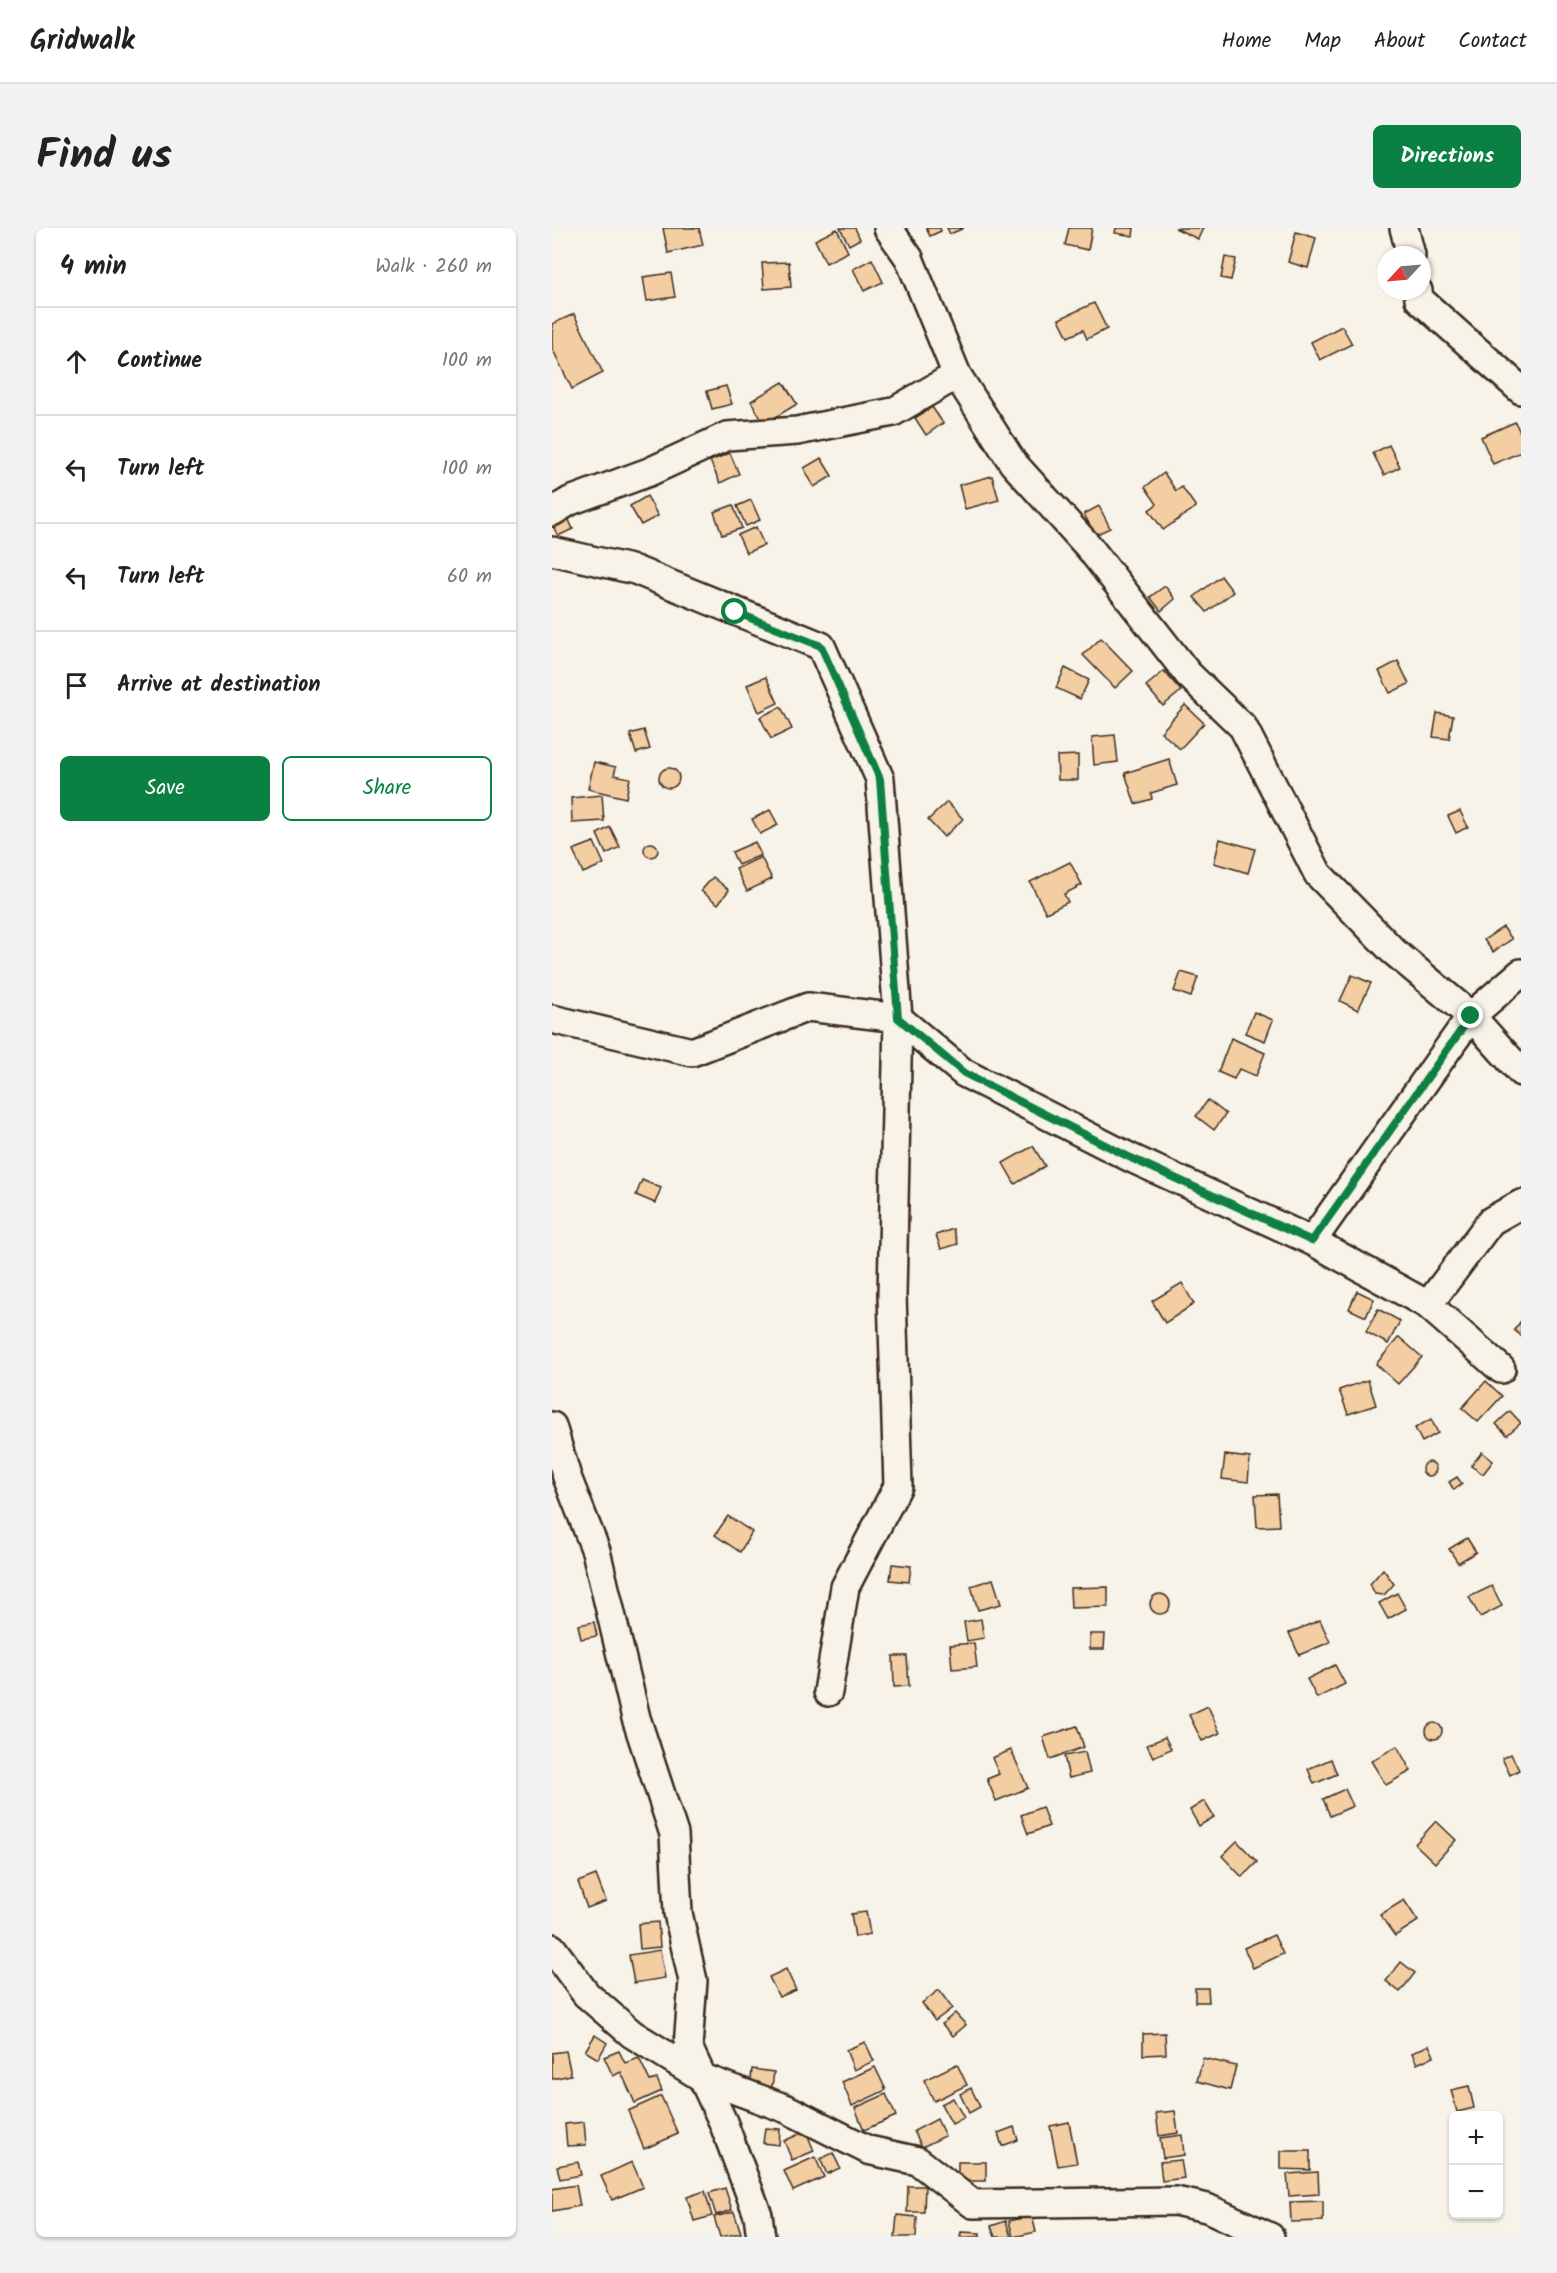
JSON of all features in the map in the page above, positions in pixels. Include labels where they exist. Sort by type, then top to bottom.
[{"type":"street","points":[[888,228],[909,258],[957,375],[1013,463],[1088,546],[1188,674],[1243,727],[1318,874],[1393,951],[1471,1016],[1521,1072]]},
{"type":"street","points":[[1404,228],[1409,246]]},
{"type":"street","points":[[1420,300],[1521,390]]},
{"type":"street","points":[[552,512],[570,501],[649,472],[727,436],[797,431],[893,412],[957,375]]},
{"type":"street","points":[[552,551],[634,570],[821,646],[880,779],[898,1018],[892,1295],[898,1486],[845,1587],[828,1692]]},
{"type":"street","points":[[1312,1241],[1471,1016],[1521,973]]},
{"type":"street","points":[[552,1019],[692,1052],[808,1007],[898,1018],[964,1073],[1131,1158],[1312,1241],[1428,1305],[1501,1369]]},
{"type":"street","points":[[1428,1305],[1491,1221],[1521,1204]]},
{"type":"street","points":[[552,1426],[567,1477],[596,1551],[636,1718],[674,1834],[678,1912],[693,1981],[688,2047],[723,2121],[758,2215],[761,2237]]},
{"type":"street","points":[[552,1948],[586,1994],[632,2034],[703,2078],[787,2109],[868,2150],[918,2162],[973,2204],[1175,2201],[1207,2208],[1270,2237]]},
{"type":"building","points":[[663,228],[699,228],[703,245],[668,253]]},
{"type":"building","points":[[840,228],[855,228],[860,239],[849,245]]},
{"type":"building","points":[[926,228],[940,228],[941,231],[930,236]]},
{"type":"building","points":[[947,228],[964,228],[950,234]]},
{"type":"building","points":[[1069,228],[1092,228],[1088,250],[1065,245]]},
{"type":"building","points":[[1116,228],[1134,228],[1133,236],[1115,233]]},
{"type":"building","points":[[1175,228],[1203,228],[1198,239]]},
{"type":"building","points":[[837,229],[848,252],[826,263],[815,240]]},
{"type":"building","points":[[1296,232],[1316,238],[1308,268],[1288,262]]},
{"type":"building","points":[[1225,257],[1236,259],[1231,280],[1221,278]]},
{"type":"building","points":[[872,259],[883,282],[864,291],[853,269]]},
{"type":"building","points":[[789,262],[791,287],[764,289],[762,263]]},
{"type":"building","points":[[671,273],[675,297],[647,301],[643,277]]},
{"type":"building","points":[[1094,303],[1107,329],[1087,339],[1083,330],[1068,337],[1059,319]]},
{"type":"building","points":[[574,314],[603,373],[572,389],[552,348],[552,324]]},
{"type":"building","points":[[1342,326],[1352,344],[1320,360],[1311,342]]},
{"type":"building","points":[[783,382],[797,404],[764,424],[751,401]]},
{"type":"building","points":[[726,386],[732,404],[712,409],[707,391]]},
{"type":"building","points":[[932,407],[943,423],[926,435],[915,418]]},
{"type":"building","points":[[1515,422],[1521,434],[1521,452],[1493,464],[1481,437]]},
{"type":"building","points":[[1389,445],[1400,467],[1384,475],[1373,453]]},
{"type":"building","points":[[730,453],[739,474],[720,483],[710,461]]},
{"type":"building","points":[[821,458],[832,476],[814,487],[804,468]]},
{"type":"building","points":[[1164,473],[1176,491],[1182,487],[1196,507],[1163,530],[1149,510],[1157,504],[1145,487]]},
{"type":"building","points":[[992,476],[999,500],[965,509],[959,485]]},
{"type":"building","points":[[647,496],[658,516],[641,525],[630,506]]},
{"type":"building","points":[[751,500],[760,520],[746,526],[737,506]]},
{"type":"building","points":[[733,505],[742,528],[722,535],[714,512]]},
{"type":"building","points":[[1099,506],[1110,528],[1095,535],[1084,514]]},
{"type":"building","points":[[568,518],[573,529],[558,536],[553,526]]},
{"type":"building","points":[[756,527],[764,545],[746,553],[738,535]]},
{"type":"building","points":[[1221,576],[1233,592],[1207,612],[1194,597]]},
{"type":"building","points":[[1165,586],[1175,599],[1161,611],[1150,597]]},
{"type":"building","points":[[1101,638],[1133,671],[1115,688],[1083,655]]},
{"type":"building","points":[[1398,661],[1409,684],[1390,693],[1379,671]]},
{"type":"building","points":[[1065,668],[1089,680],[1080,699],[1056,688]]},
{"type":"building","points":[[1164,671],[1181,691],[1163,706],[1146,686]]},
{"type":"building","points":[[766,677],[778,703],[759,712],[747,685]]},
{"type":"building","points":[[1185,705],[1204,723],[1180,749],[1161,732]]},
{"type":"building","points":[[781,707],[792,729],[771,739],[760,717]]},
{"type":"building","points":[[1437,713],[1453,716],[1449,739],[1433,737]]},
{"type":"building","points":[[644,730],[650,749],[636,753],[630,734]]},
{"type":"building","points":[[1115,735],[1118,762],[1094,765],[1092,737]]},
{"type":"building","points":[[1078,755],[1078,780],[1058,780],[1057,756]]},
{"type":"building","points":[[1169,759],[1177,785],[1151,793],[1152,799],[1135,804],[1125,773]]},
{"type":"building","points":[[594,762],[616,767],[614,775],[630,778],[626,798],[588,789]]},
{"type":"building","points":[[665,768],[673,768],[679,774],[679,782],[673,788],[665,788],[659,782],[659,774]]},
{"type":"building","points":[[602,795],[604,821],[572,823],[571,798]]},
{"type":"building","points":[[947,802],[963,819],[944,837],[928,820]]},
{"type":"building","points":[[770,810],[778,825],[760,834],[752,819]]},
{"type":"building","points":[[1460,811],[1468,827],[1456,833],[1448,816]]},
{"type":"building","points":[[610,827],[620,847],[606,854],[597,834]]},
{"type":"building","points":[[1220,839],[1255,849],[1248,873],[1214,863]]},
{"type":"building","points":[[594,842],[604,864],[583,873],[573,850]]},
{"type":"building","points":[[755,842],[761,855],[738,865],[732,852]]},
{"type":"building","points":[[648,843],[654,843],[658,850],[654,857],[648,857],[644,853],[644,847]]},
{"type":"building","points":[[761,857],[772,879],[747,891],[736,869]]},
{"type":"building","points":[[1070,862],[1082,885],[1064,894],[1068,902],[1046,913],[1030,882]]},
{"type":"building","points":[[713,877],[729,890],[718,904],[701,891]]},
{"type":"building","points":[[1503,927],[1512,939],[1493,952],[1484,940]]},
{"type":"building","points":[[1181,972],[1198,977],[1191,997],[1174,991]]},
{"type":"building","points":[[1352,975],[1371,983],[1358,1010],[1340,1001]]},
{"type":"building","points":[[1254,1012],[1273,1020],[1265,1041],[1245,1033]]},
{"type":"building","points":[[1231,1038],[1265,1053],[1256,1076],[1239,1069],[1234,1079],[1218,1072]]},
{"type":"building","points":[[1208,1100],[1226,1114],[1214,1130],[1196,1116]]},
{"type":"building","points":[[1033,1146],[1045,1166],[1015,1184],[1003,1163]]},
{"type":"building","points":[[642,1180],[661,1188],[655,1203],[636,1195]]},
{"type":"building","points":[[953,1229],[958,1244],[941,1249],[936,1235]]},
{"type":"building","points":[[1182,1283],[1194,1304],[1165,1323],[1152,1301]]},
{"type":"building","points":[[1357,1291],[1374,1299],[1366,1317],[1349,1309]]},
{"type":"building","points":[[1378,1309],[1400,1321],[1388,1344],[1366,1332]]},
{"type":"building","points":[[1521,1321],[1521,1336],[1514,1330]]},
{"type":"building","points":[[1399,1337],[1422,1357],[1398,1384],[1376,1364]]},
{"type":"building","points":[[1368,1380],[1376,1405],[1348,1414],[1339,1390]]},
{"type":"building","points":[[1486,1381],[1502,1396],[1478,1422],[1462,1408]]},
{"type":"building","points":[[1510,1411],[1521,1423],[1507,1435],[1496,1424]]},
{"type":"building","points":[[1431,1419],[1438,1433],[1422,1442],[1415,1428]]},
{"type":"building","points":[[1482,1452],[1493,1461],[1483,1474],[1471,1466]]},
{"type":"building","points":[[1225,1455],[1250,1458],[1248,1482],[1222,1479]]},
{"type":"building","points":[[1426,1462],[1432,1462],[1436,1469],[1432,1476],[1426,1476],[1422,1472],[1422,1466]]},
{"type":"building","points":[[1457,1477],[1462,1484],[1454,1490],[1449,1482]]},
{"type":"building","points":[[1277,1494],[1279,1526],[1257,1527],[1255,1495]]},
{"type":"building","points":[[728,1516],[752,1532],[740,1552],[715,1535]]},
{"type":"building","points":[[1467,1538],[1476,1552],[1458,1563],[1449,1549]]},
{"type":"building","points":[[892,1564],[911,1566],[909,1582],[890,1580]]},
{"type":"building","points":[[1383,1569],[1394,1584],[1384,1595],[1375,1594],[1370,1584]]},
{"type":"building","points":[[993,1579],[1001,1604],[978,1610],[971,1586]]},
{"type":"building","points":[[1492,1586],[1502,1606],[1480,1617],[1469,1597]]},
{"type":"building","points":[[1108,1587],[1108,1607],[1071,1608],[1070,1588]]},
{"type":"building","points":[[1397,1593],[1406,1609],[1388,1619],[1379,1603]]},
{"type":"building","points":[[1160,1594],[1167,1597],[1170,1604],[1167,1611],[1160,1614],[1153,1611],[1150,1604],[1153,1597]]},
{"type":"building","points":[[981,1619],[984,1638],[967,1641],[964,1622]]},
{"type":"building","points":[[1320,1620],[1330,1642],[1299,1655],[1289,1633]]},
{"type":"building","points":[[594,1622],[597,1636],[581,1639],[578,1625]]},
{"type":"building","points":[[1090,1634],[1105,1634],[1104,1649],[1090,1649]]},
{"type":"building","points":[[974,1643],[977,1667],[952,1669],[950,1645]]},
{"type":"building","points":[[893,1656],[907,1656],[909,1686],[894,1687]]},
{"type":"building","points":[[1335,1665],[1345,1684],[1317,1698],[1307,1679]]},
{"type":"building","points":[[1208,1706],[1220,1733],[1202,1741],[1189,1715]]},
{"type":"building","points":[[1434,1723],[1440,1725],[1442,1731],[1440,1737],[1434,1739],[1428,1737],[1426,1731],[1428,1725]]},
{"type":"building","points":[[1077,1726],[1084,1747],[1050,1759],[1043,1737]]},
{"type":"building","points":[[1165,1737],[1171,1749],[1153,1757],[1147,1745]]},
{"type":"building","points":[[1397,1746],[1411,1771],[1386,1785],[1371,1761]]},
{"type":"building","points":[[1011,1750],[1028,1788],[996,1801],[987,1779],[999,1774],[992,1758]]},
{"type":"building","points":[[1085,1752],[1090,1773],[1069,1778],[1064,1756]]},
{"type":"building","points":[[1511,1754],[1519,1770],[1510,1775],[1502,1758]]},
{"type":"building","points":[[1331,1759],[1337,1774],[1314,1784],[1308,1769]]},
{"type":"building","points":[[1345,1789],[1353,1806],[1330,1816],[1323,1799]]},
{"type":"building","points":[[1204,1801],[1214,1817],[1199,1826],[1190,1810]]},
{"type":"building","points":[[1042,1807],[1049,1826],[1028,1834],[1021,1815]]},
{"type":"building","points":[[1436,1821],[1456,1840],[1435,1863],[1415,1844]]},
{"type":"building","points":[[1237,1841],[1257,1862],[1242,1877],[1222,1856]]},
{"type":"building","points":[[596,1875],[606,1901],[587,1908],[578,1882]]},
{"type":"building","points":[[1404,1900],[1418,1921],[1395,1936],[1380,1915]]},
{"type":"building","points":[[866,1912],[870,1934],[855,1937],[851,1914]]},
{"type":"building","points":[[658,1922],[660,1947],[640,1949],[638,1924]]},
{"type":"building","points":[[1274,1935],[1283,1954],[1253,1968],[1244,1948]]},
{"type":"building","points":[[660,1950],[665,1978],[634,1983],[629,1955]]},
{"type":"building","points":[[1401,1962],[1415,1973],[1400,1992],[1386,1981]]},
{"type":"building","points":[[786,1969],[796,1990],[779,1997],[769,1977]]},
{"type":"building","points":[[1195,1988],[1208,1988],[1209,2002],[1195,2002]]},
{"type":"building","points":[[939,1990],[952,2008],[935,2021],[922,2003]]},
{"type":"building","points":[[955,2013],[966,2025],[953,2036],[942,2024]]},
{"type":"building","points":[[1165,2033],[1166,2054],[1143,2055],[1143,2034]]},
{"type":"building","points":[[595,2035],[607,2043],[598,2059],[585,2051]]},
{"type":"building","points":[[865,2042],[874,2061],[854,2070],[846,2050]]},
{"type":"building","points":[[1429,2045],[1434,2056],[1417,2064],[1412,2053]]},
{"type":"building","points":[[566,2051],[571,2075],[552,2079],[552,2053]]},
{"type":"building","points":[[619,2051],[625,2063],[639,2058],[650,2081],[657,2079],[662,2091],[635,2103],[621,2072],[613,2076],[604,2057]]},
{"type":"building","points":[[1203,2058],[1236,2066],[1230,2090],[1197,2081]]},
{"type":"building","points":[[957,2064],[967,2085],[934,2101],[924,2080]]},
{"type":"building","points":[[875,2067],[886,2090],[852,2106],[842,2082]]},
{"type":"building","points":[[752,2069],[774,2072],[771,2094],[750,2090]]},
{"type":"building","points":[[1469,2086],[1474,2108],[1457,2111],[1451,2090]]},
{"type":"building","points":[[971,2088],[980,2107],[969,2113],[960,2094]]},
{"type":"building","points":[[886,2094],[896,2116],[864,2130],[855,2108]]},
{"type":"building","points":[[661,2096],[678,2134],[644,2149],[628,2111]]},
{"type":"building","points":[[953,2098],[964,2118],[952,2124],[941,2104]]},
{"type":"building","points":[[1175,2111],[1178,2133],[1159,2136],[1156,2113]]},
{"type":"building","points":[[937,2119],[945,2136],[922,2147],[914,2131]]},
{"type":"building","points":[[584,2122],[586,2145],[567,2146],[565,2124]]},
{"type":"building","points":[[1069,2122],[1077,2163],[1058,2166],[1050,2126]]},
{"type":"building","points":[[1014,2127],[1018,2140],[1002,2146],[998,2133]]},
{"type":"building","points":[[765,2128],[780,2129],[779,2145],[763,2143]]},
{"type":"building","points":[[806,2131],[814,2151],[792,2160],[784,2141]]},
{"type":"building","points":[[1182,2135],[1184,2155],[1163,2158],[1160,2138]]},
{"type":"building","points":[[1281,2151],[1310,2151],[1310,2170],[1281,2169]]},
{"type":"building","points":[[833,2153],[840,2168],[827,2174],[820,2159]]},
{"type":"building","points":[[815,2157],[824,2177],[793,2191],[784,2171]]},
{"type":"building","points":[[1181,2160],[1184,2178],[1162,2181],[1160,2162]]},
{"type":"building","points":[[578,2162],[581,2175],[560,2179],[557,2166]]},
{"type":"building","points":[[632,2162],[643,2187],[612,2200],[601,2176]]},
{"type":"building","points":[[958,2162],[986,2162],[986,2181],[958,2181]]},
{"type":"building","points":[[1318,2172],[1319,2194],[1289,2196],[1287,2174]]},
{"type":"building","points":[[576,2185],[580,2206],[552,2211],[552,2189]]},
{"type":"building","points":[[908,2186],[925,2186],[924,2212],[907,2212]]},
{"type":"building","points":[[725,2188],[732,2210],[716,2215],[709,2193]]},
{"type":"building","points":[[705,2191],[712,2216],[694,2221],[687,2197]]},
{"type":"building","points":[[1323,2201],[1323,2221],[1291,2222],[1290,2202]]},
{"type":"building","points":[[734,2212],[741,2233],[720,2237],[714,2217]]},
{"type":"building","points":[[897,2215],[917,2217],[916,2237],[895,2237]]},
{"type":"building","points":[[1032,2216],[1036,2232],[1013,2237],[1009,2221]]},
{"type":"building","points":[[1006,2221],[1011,2237],[995,2237],[991,2226]]},
{"type":"building","points":[[961,2232],[980,2233],[980,2237],[960,2237]]},
{"type":"route","points":[[735,612],[821,646],[880,779],[898,1018],[964,1073],[1131,1158],[1312,1241],[1471,1016]]}]
